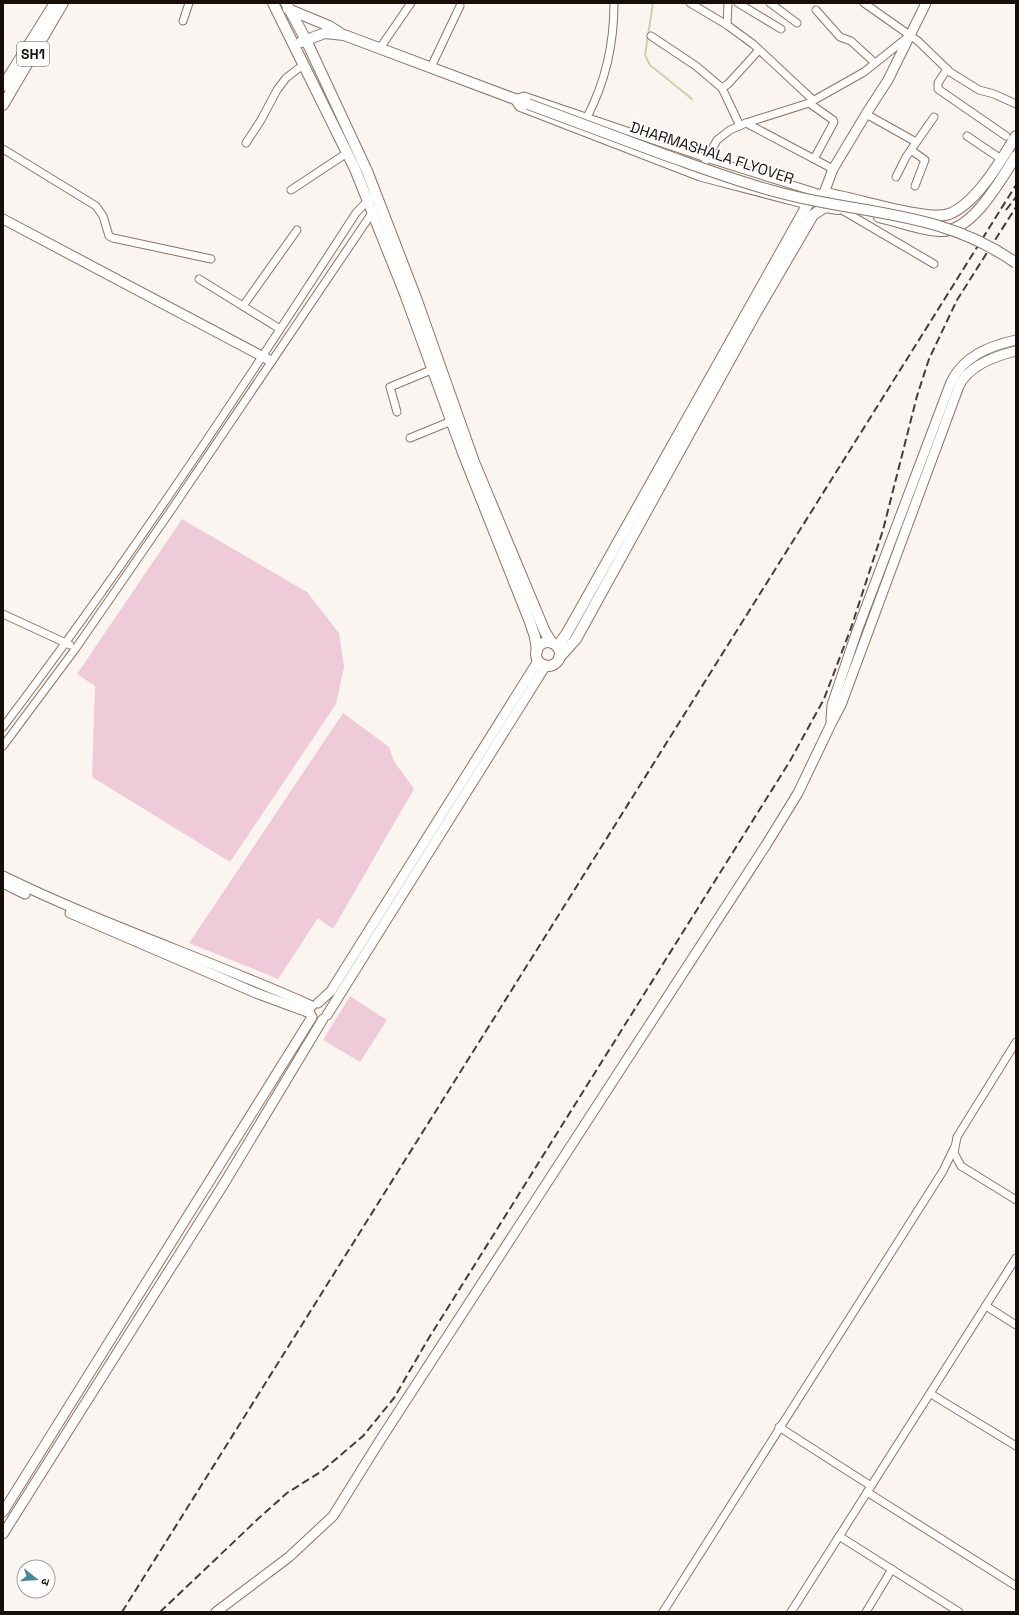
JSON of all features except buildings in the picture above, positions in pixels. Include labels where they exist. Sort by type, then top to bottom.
[{"type":"main road","name":"SH1","points":[[3,86],[55,3]]},
{"type":"main road","name":"SH1","points":[[3,105],[63,3]]},
{"type":"main road","points":[[274,4],[290,6],[329,26],[344,36]]},
{"type":"main road","points":[[274,4],[347,153],[436,368]]},
{"type":"main road","points":[[290,6],[381,206],[436,368],[530,622],[540,659]]},
{"type":"main road","points":[[293,44],[325,33],[344,36]]},
{"type":"main road","name":"DHARMASHALA FLYOVER","points":[[344,36],[380,48],[691,164],[777,192],[809,200],[893,214],[934,224],[986,245],[1016,263]]},
{"type":"main road","points":[[555,645],[567,633],[807,205],[822,193],[930,216],[950,214],[970,200],[1002,159],[1011,136]]},
{"type":"main road","points":[[540,659],[555,663],[576,639],[754,316],[813,215],[825,208],[842,210],[933,230],[950,231],[962,225],[983,205],[1016,156]]},
{"type":"main road","points":[[455,420],[545,632],[555,645],[559,658]]},
{"type":"main road","points":[[540,659],[540,645],[546,642],[555,645]]},
{"type":"street","points":[[183,21],[189,3]]},
{"type":"street","points":[[380,48],[411,3]]},
{"type":"street","points":[[587,117],[596,100],[609,61],[614,28],[614,3]]},
{"type":"street","points":[[690,3],[727,25],[759,50],[811,101],[833,120],[834,122],[814,159]]},
{"type":"street","points":[[727,25],[728,3]]},
{"type":"street","points":[[738,3],[781,30]]},
{"type":"street","points":[[770,3],[797,23]]},
{"type":"street","points":[[864,3],[910,35],[947,69],[979,90],[994,94],[1016,104]]},
{"type":"street","points":[[807,205],[700,177],[519,107],[514,99],[524,96],[706,158],[822,193],[832,169],[888,80],[926,3]]},
{"type":"street","points":[[431,67],[460,6]]},
{"type":"street","points":[[816,10],[840,37],[851,42],[875,63]]},
{"type":"street","points":[[700,177],[706,158],[717,140],[730,130],[743,124],[811,101],[864,72],[910,35]]},
{"type":"street","points":[[651,36],[696,66],[722,88],[743,124],[832,169]]},
{"type":"street","points":[[722,88],[728,84],[759,50]]},
{"type":"street","points":[[246,143],[261,120],[277,90],[286,78],[303,65]]},
{"type":"street","points":[[947,69],[938,83],[938,89],[1011,136]]},
{"type":"street","points":[[866,114],[916,142]]},
{"type":"street","points":[[896,177],[916,142],[934,117]]},
{"type":"street","points":[[967,136],[1002,159]]},
{"type":"street","points":[[3,149],[96,206],[103,216],[109,236],[211,259]]},
{"type":"street","points":[[911,150],[925,160],[915,186]]},
{"type":"street","points":[[292,190],[347,153]]},
{"type":"street","points":[[3,727],[103,592],[201,451],[356,213],[367,200],[376,194]]},
{"type":"street","points":[[3,746],[76,648],[372,212],[381,206]]},
{"type":"street","points":[[842,210],[934,264]]},
{"type":"street","points":[[3,219],[271,361]]},
{"type":"street","points":[[243,306],[297,230]]},
{"type":"street","points":[[199,279],[280,329]]},
{"type":"street","points":[[830,724],[832,705],[857,631],[951,382],[959,367],[978,353],[1001,343],[1016,340]]},
{"type":"street","points":[[216,1612],[288,1557],[333,1516],[379,1442],[766,845],[798,793],[830,724],[841,705],[958,386],[968,372],[1000,355],[1016,351]]},
{"type":"street","points":[[397,412],[390,387],[436,368]]},
{"type":"street","points":[[410,438],[455,420]]},
{"type":"street","points":[[103,592],[111,597]]},
{"type":"street","points":[[3,614],[76,648]]},
{"type":"street","points":[[3,1512],[313,1010],[331,991],[540,659]]},
{"type":"street","points":[[3,1534],[225,1182],[540,659]]},
{"type":"street","points":[[3,876],[53,900],[268,986],[313,1010],[318,1020],[325,1017]]},
{"type":"street","points":[[3,883],[256,993],[313,1010],[325,1005],[327,1008],[325,1017]]},
{"type":"street","points":[[1016,1042],[956,1137],[954,1148],[954,1153],[961,1166],[1016,1200]]},
{"type":"street","points":[[663,1612],[779,1427],[943,1171],[954,1148]]},
{"type":"street","points":[[791,1612],[931,1394],[1016,1258]]},
{"type":"street","points":[[986,1306],[1016,1325]]},
{"type":"street","points":[[931,1394],[1016,1446]]},
{"type":"street","points":[[779,1427],[869,1489],[1016,1586]]},
{"type":"street","points":[[839,1536],[959,1612]]},
{"type":"street","points":[[866,1612],[892,1569]]},
{"type":"shaded area","points":[[182,519],[307,592],[339,633],[344,667],[336,704],[230,862],[92,777],[95,686],[77,674]]},
{"type":"shaded area","points":[[343,713],[389,747],[394,761],[414,789],[333,929],[318,918],[278,979],[189,943]]},
{"type":"shaded area","points":[[350,996],[387,1020],[360,1062],[323,1040]]},
{"type":"waterway","points":[[653,3],[645,55],[650,65],[692,99]]},
{"type":"railway","points":[[122,1612],[1016,185]]},
{"type":"railway","points":[[1006,210],[1016,197]]},
{"type":"railway","points":[[160,1612],[287,1493],[322,1471],[363,1436],[394,1398],[427,1341],[790,761],[824,699],[851,628],[883,530],[917,396],[929,359],[957,300],[1016,207]]}]
